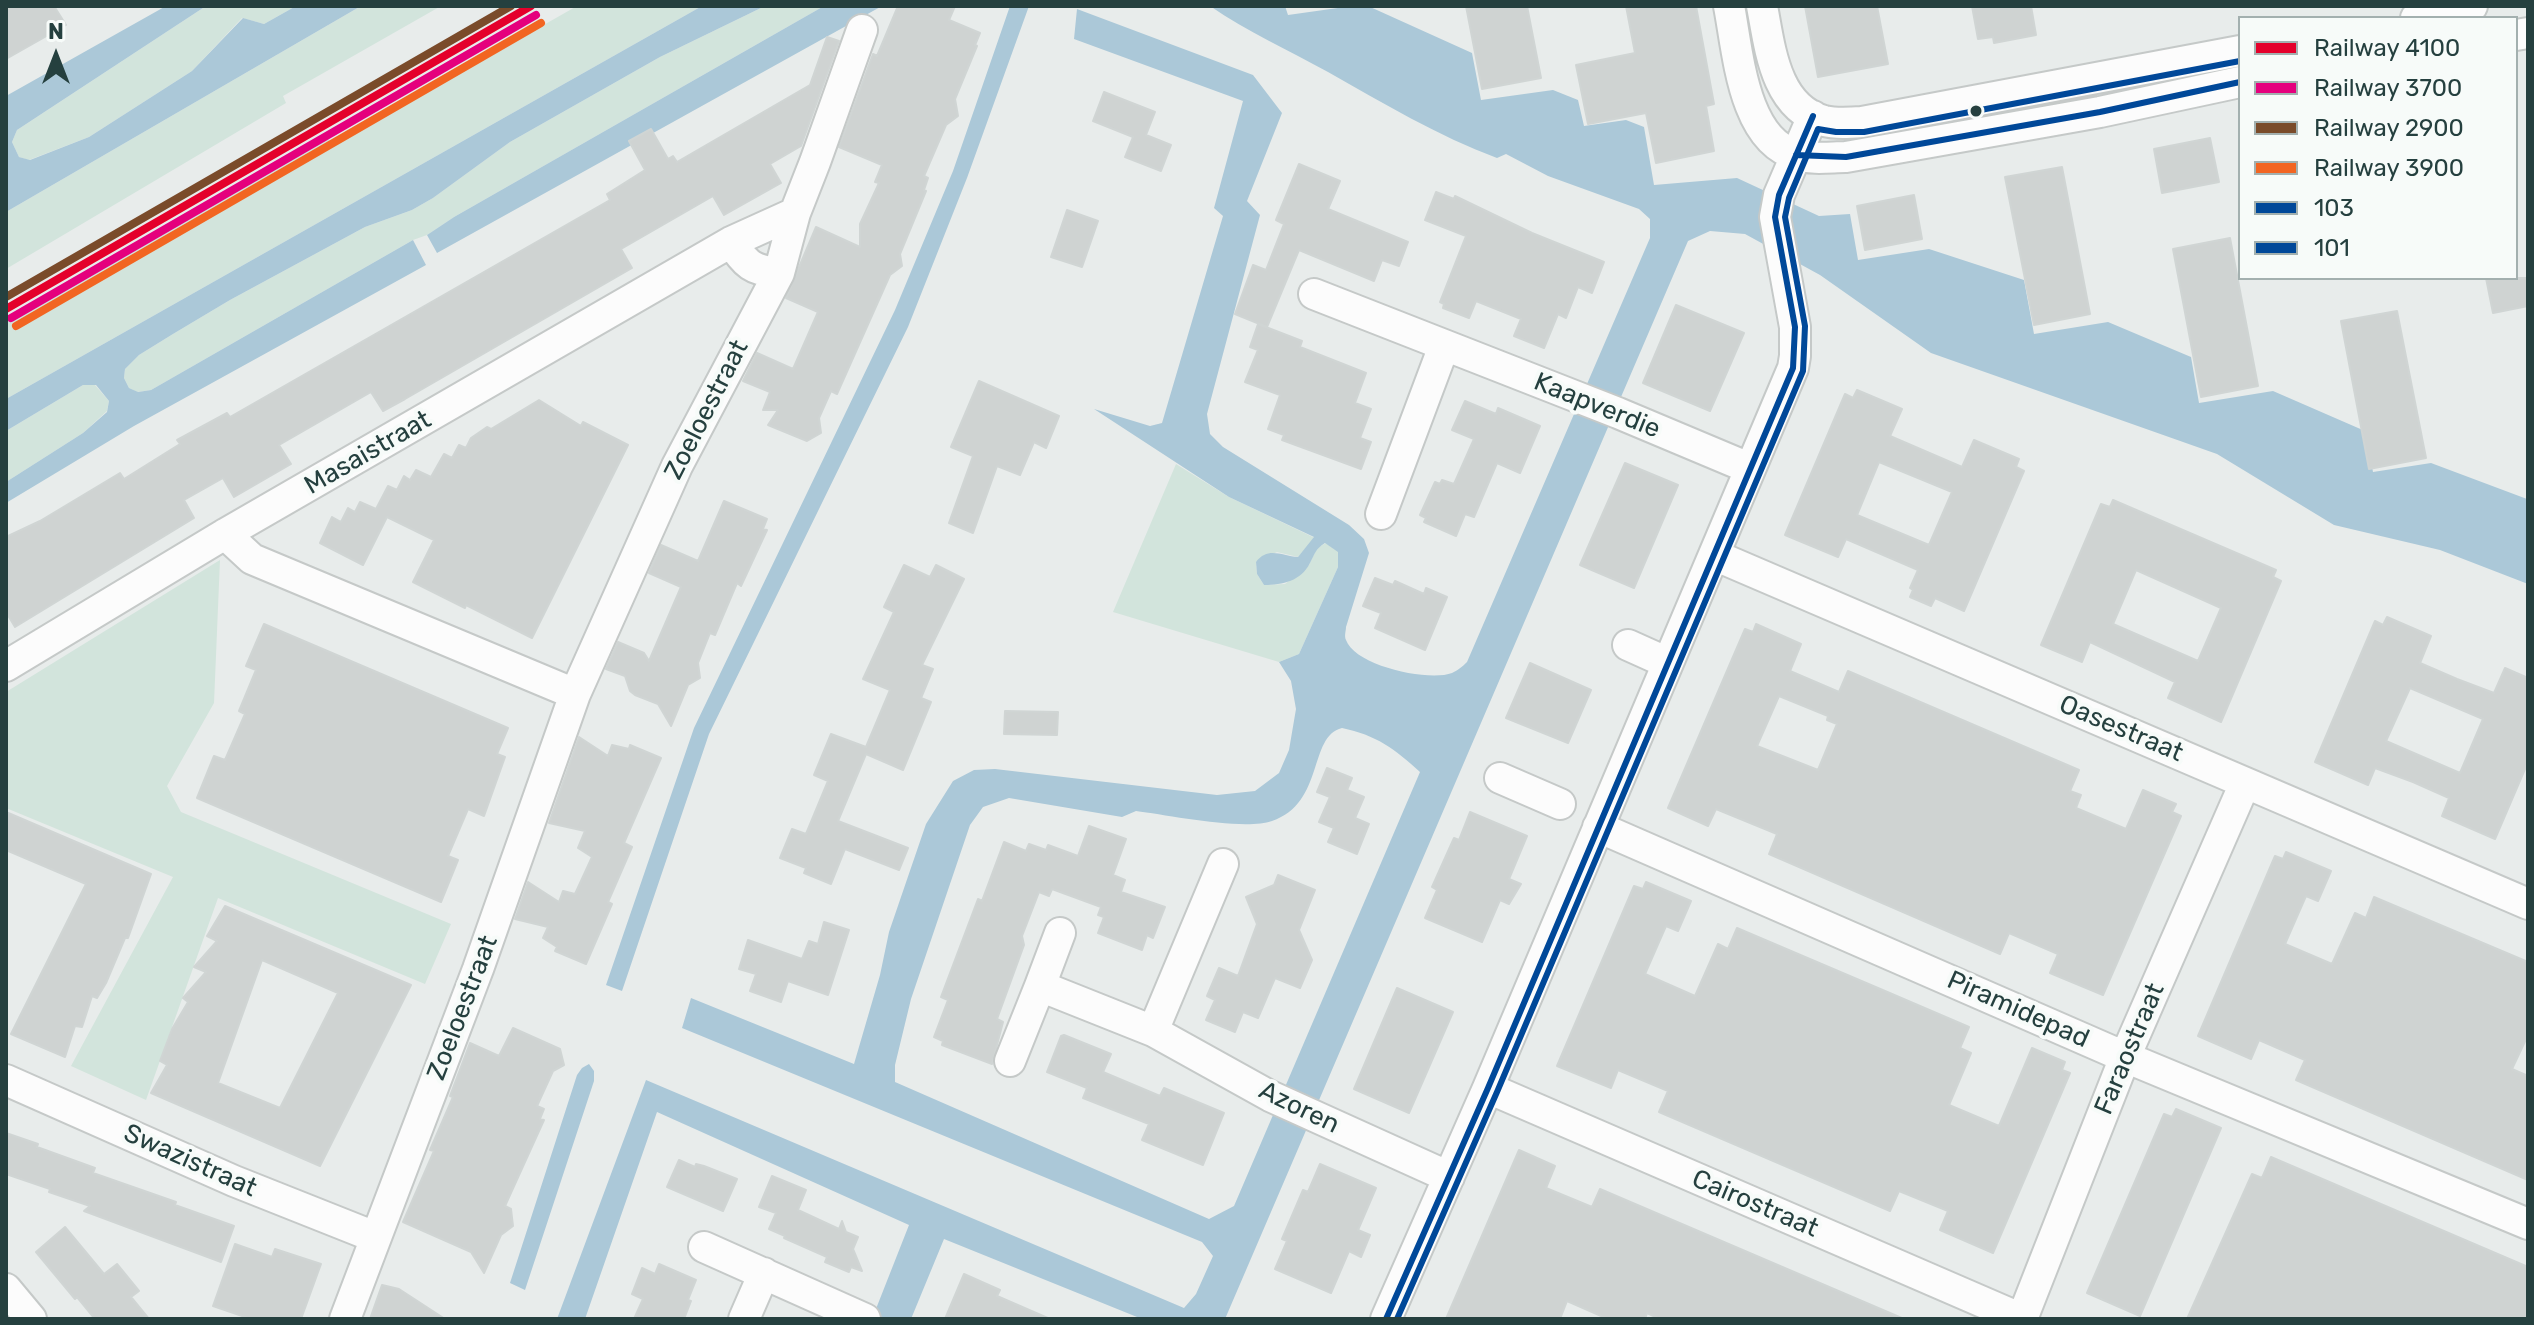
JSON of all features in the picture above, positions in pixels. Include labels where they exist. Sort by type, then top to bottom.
[{"type":"street","points":[[1729,6],[1751,110],[1772,141],[1796,155],[1846,157],[2100,112],[2238,82]]},
{"type":"street","points":[[1762,6],[1776,71],[1784,88],[1795,104],[1813,116],[1840,123],[1862,122],[2238,51]]},
{"type":"street","points":[[2425,16],[2472,6]]},
{"type":"street","points":[[795,213],[862,30]]},
{"type":"street","points":[[2093,78],[2100,112]]},
{"type":"street","points":[[1945,106],[1950,137]]},
{"type":"street","points":[[1386,1319],[1488,1088],[1793,368],[1795,327],[1775,217],[1779,195],[1813,116]]},
{"type":"street","name":"Masaistraat","points":[[6,666],[225,534],[731,242],[795,213]]},
{"type":"street","name":"Zoeloestraat","points":[[345,1319],[478,969],[575,694],[677,466],[779,273],[795,213]]},
{"type":"street","points":[[731,242],[756,270],[779,273]]},
{"type":"street","name":"Kaapverdie","points":[[1314,294],[1618,413],[1749,468]]},
{"type":"street","points":[[1381,514],[1444,346]]},
{"type":"street","points":[[225,534],[252,559],[575,694]]},
{"type":"street","name":"Oasestraat","points":[[1714,555],[2528,904]]},
{"type":"street","points":[[1628,645],[1668,663]]},
{"type":"street","points":[[1500,778],[1560,804]]},
{"type":"street","name":"Faraostraat","points":[[2022,1319],[2125,1057],[2245,783]]},
{"type":"street","name":"Piramidepad","points":[[1598,827],[2125,1057],[2528,1224]]},
{"type":"street","points":[[1153,1031],[1223,864]]},
{"type":"street","points":[[1010,1061],[1060,933]]},
{"type":"street","name":"Azoren","points":[[1040,986],[1153,1031],[1270,1096],[1449,1177]]},
{"type":"street","name":"Swazistraat","points":[[6,1080],[234,1181],[375,1237]]},
{"type":"street","name":"Cairostraat","points":[[1488,1088],[2022,1319]]},
{"type":"street","points":[[704,1247],[860,1317]]},
{"type":"street","points":[[744,1319],[764,1273]]},
{"type":"street","points":[[6,1289],[31,1319]]},
{"type":"shaded area","points":[[206,6],[296,6],[264,24],[242,18],[192,71],[89,137],[29,160],[19,157],[12,142],[17,130]]},
{"type":"shaded area","points":[[361,6],[441,6],[283,96],[286,103],[6,269],[6,212]]},
{"type":"shaded area","points":[[577,6],[702,6],[6,399],[6,319],[326,135],[333,145]]},
{"type":"shaded area","points":[[765,6],[824,6],[151,390],[137,392],[129,388],[124,378],[125,369],[139,355],[173,334],[365,227],[412,210],[510,142],[660,57]]},
{"type":"shaded area","points":[[83,385],[95,385],[109,401],[107,411],[83,433],[6,482],[6,431]]},
{"type":"shaded area","points":[[1176,464],[1229,497],[1315,538],[1298,557],[1277,552],[1256,562],[1257,574],[1264,585],[1285,584],[1309,565],[1317,548],[1326,543],[1338,551],[1338,567],[1299,654],[1279,662],[1113,612]]},
{"type":"shaded area","points":[[220,560],[214,703],[167,786],[181,812],[451,924],[425,984],[218,898],[146,1100],[71,1066],[173,877],[6,808],[6,692]]},
{"type":"water","points":[[166,6],[206,6],[17,130],[12,142],[19,157],[30,160],[89,137],[192,71],[243,18],[264,24],[296,6],[361,6],[6,212],[6,96]]},
{"type":"water","points":[[702,6],[765,6],[660,57],[510,142],[433,198],[412,210],[365,227],[230,300],[139,355],[125,369],[124,378],[129,388],[138,392],[151,390],[413,240],[426,265],[134,426],[6,503],[6,482],[83,433],[107,412],[109,401],[96,385],[83,385],[6,431],[6,399]]},
{"type":"water","points":[[824,6],[882,6],[437,253],[427,235],[454,217]]},
{"type":"water","points":[[1010,6],[1029,6],[967,178],[908,327],[709,734],[622,991],[606,985],[694,728],[895,310],[953,171]]},
{"type":"water","points":[[1210,6],[1285,6],[1288,15],[1368,6],[1472,53],[1481,100],[1553,90],[1578,100],[1584,126],[1626,120],[1644,127],[1654,185],[1737,178],[1819,216],[1850,214],[1858,260],[1929,249],[2024,280],[2034,334],[2108,322],[2191,357],[2199,403],[2273,391],[2365,431],[2373,472],[2431,463],[2527,499],[2528,584],[2440,550],[2334,525],[2217,454],[1931,353],[1820,275],[1745,234],[1710,231],[1688,241],[1225,1319],[1142,1319],[944,1239],[911,1319],[872,1319],[909,1225],[657,1112],[585,1319],[557,1319],[646,1080],[1184,1308],[1196,1294],[1213,1256],[1202,1242],[682,1028],[691,998],[854,1064],[889,932],[926,824],[953,781],[974,770],[995,769],[1217,795],[1255,791],[1279,773],[1289,750],[1296,709],[1291,681],[1279,662],[1299,654],[1338,567],[1338,552],[1325,543],[1302,574],[1285,583],[1264,585],[1257,574],[1256,562],[1261,557],[1276,553],[1298,557],[1314,537],[1229,497],[1094,409],[1150,426],[1162,423],[1223,216],[1214,208],[1243,101],[1074,39],[1077,9],[1253,75],[1282,113],[1247,201],[1260,215],[1207,414],[1210,434],[1223,447],[1349,525],[1364,539],[1369,553],[1345,634],[1352,649],[1394,670],[1427,675],[1452,673],[1467,662],[1650,238],[1650,219],[1639,209],[1548,176],[1506,154],[1497,158],[1453,140],[1253,33]],"holes":[[[1342,728],[1384,744],[1420,772],[1234,1206],[1209,1219],[895,1082],[895,1065],[911,999],[970,825],[983,807],[1009,798],[1122,817],[1136,811],[1186,819],[1259,824],[1289,812],[1301,800],[1324,743],[1331,734]]]},
{"type":"water","points":[[589,1064],[594,1071],[594,1081],[525,1290],[510,1283],[577,1075]]},
{"type":"building","points":[[6,6],[54,6],[66,25],[6,59]]},
{"type":"building","points":[[898,6],[955,6],[949,20],[980,33],[955,99],[958,116],[946,125],[924,176],[928,178],[926,191],[900,254],[902,266],[890,275],[837,394],[831,391],[819,418],[821,433],[807,441],[768,425],[778,410],[763,410],[770,392],[743,381],[757,353],[793,369],[818,312],[786,298],[816,227],[860,247],[860,224],[879,183],[875,182],[882,165],[839,147],[873,54],[877,56]]},
{"type":"building","points":[[1466,6],[1527,6],[1541,78],[1482,89]]},
{"type":"building","points":[[1626,6],[1696,6],[1714,104],[1706,106],[1714,151],[1656,163],[1646,113],[1588,124],[1576,65],[1635,53]]},
{"type":"building","points":[[1805,6],[1877,6],[1888,64],[1818,77]]},
{"type":"building","points":[[1972,6],[2031,6],[2036,35],[1994,43],[1993,37],[1978,39]]},
{"type":"building","points":[[827,37],[839,41],[801,146],[770,164],[781,183],[724,215],[713,196],[621,249],[632,268],[383,411],[371,392],[279,445],[291,464],[234,497],[223,478],[184,500],[194,518],[15,627],[6,612],[6,537],[40,521],[120,473],[124,479],[180,444],[177,440],[227,413],[230,417],[610,200],[607,194],[645,170],[629,141],[651,129],[668,159],[673,156],[677,162],[810,85]]},
{"type":"building","points":[[1104,92],[1155,112],[1146,135],[1171,145],[1161,171],[1125,157],[1133,137],[1093,121]]},
{"type":"building","points":[[2210,138],[2219,182],[2162,193],[2154,149]]},
{"type":"building","points":[[1299,164],[1340,181],[1328,209],[1408,242],[1399,266],[1382,260],[1374,281],[1299,250],[1267,327],[1235,314],[1253,265],[1266,270],[1284,224],[1276,220]]},
{"type":"building","points":[[2062,167],[2090,314],[2034,325],[2005,177]]},
{"type":"building","points":[[1436,192],[1454,199],[1455,196],[1532,233],[1604,262],[1592,293],[1578,287],[1566,318],[1558,314],[1544,348],[1514,336],[1521,319],[1476,301],[1469,318],[1443,308],[1444,304],[1440,302],[1466,236],[1425,220]]},
{"type":"building","points":[[1914,195],[1922,239],[1865,250],[1857,206]]},
{"type":"building","points":[[1067,210],[1098,221],[1082,267],[1051,257]]},
{"type":"building","points":[[2230,238],[2258,386],[2201,397],[2173,249]]},
{"type":"building","points":[[2528,278],[2528,306],[2493,313],[2486,280]]},
{"type":"building","points":[[1676,305],[1744,333],[1710,411],[1643,383]]},
{"type":"building","points":[[2397,311],[2426,458],[2369,469],[2341,321]]},
{"type":"building","points":[[1258,324],[1302,341],[1300,347],[1366,373],[1355,403],[1371,409],[1360,438],[1371,442],[1361,469],[1282,440],[1284,435],[1268,429],[1280,395],[1245,382],[1258,350],[1250,347]]},
{"type":"building","points":[[979,381],[1059,416],[1046,448],[1034,442],[1020,475],[997,466],[973,533],[949,523],[973,456],[951,447]]},
{"type":"building","points":[[1857,390],[1902,409],[1890,436],[1962,467],[1974,440],[2019,459],[2016,467],[2024,471],[1964,611],[1935,598],[1931,606],[1910,597],[1913,590],[1910,588],[1918,570],[1846,539],[1838,557],[1785,535],[1845,394],[1853,398]],"holes":[[[1879,462],[1952,492],[1929,545],[1857,515]]]},
{"type":"building","points":[[539,400],[581,426],[583,422],[628,445],[532,638],[413,582],[434,540],[387,517],[363,565],[320,543],[332,517],[341,522],[348,508],[355,512],[360,502],[376,509],[388,486],[397,490],[404,476],[410,480],[416,470],[431,477],[444,454],[452,458],[459,445],[466,448],[471,438],[487,427],[491,429]]},
{"type":"building","points":[[1465,401],[1496,414],[1498,408],[1540,426],[1520,473],[1497,463],[1474,517],[1465,514],[1456,536],[1424,522],[1426,518],[1420,515],[1435,482],[1440,484],[1442,480],[1454,484],[1474,439],[1452,430]]},
{"type":"building","points":[[1625,463],[1678,485],[1634,588],[1580,565]]},
{"type":"building","points":[[2113,500],[2276,570],[2273,577],[2281,581],[2221,722],[2168,698],[2175,682],[2090,642],[2082,662],[2041,645],[2101,504],[2110,507]],"holes":[[[2136,570],[2221,608],[2198,661],[2113,624]]]},
{"type":"building","points":[[724,501],[767,519],[763,529],[767,530],[741,586],[737,583],[715,635],[710,633],[698,663],[700,678],[688,685],[671,726],[658,704],[635,695],[630,691],[625,676],[606,669],[618,642],[644,653],[649,661],[681,587],[649,573],[661,545],[698,561]]},
{"type":"building","points":[[904,565],[930,577],[936,565],[964,579],[922,665],[933,669],[921,698],[931,702],[903,770],[866,754],[838,821],[908,848],[899,870],[845,849],[831,884],[804,873],[806,868],[780,858],[792,829],[806,834],[828,781],[814,775],[831,734],[866,747],[890,690],[863,679],[894,612],[884,607]]},
{"type":"building","points":[[1375,578],[1393,585],[1395,581],[1424,594],[1426,588],[1447,597],[1425,650],[1375,628],[1381,613],[1363,606]]},
{"type":"building","points":[[2387,617],[2431,636],[2420,663],[2494,693],[2505,668],[2528,678],[2528,762],[2495,839],[2442,816],[2449,798],[2413,782],[2375,768],[2368,785],[2315,762],[2375,621],[2383,625]],"holes":[[[2410,688],[2483,719],[2460,773],[2386,741]]]},
{"type":"building","points":[[264,624],[508,728],[497,754],[505,757],[484,816],[468,809],[448,856],[458,860],[441,902],[197,798],[214,756],[225,760],[245,714],[239,711],[256,670],[246,666]]},
{"type":"building","points":[[1756,624],[1801,644],[1790,671],[1839,692],[1848,671],[2079,770],[2070,791],[2081,795],[2076,808],[2126,829],[2143,790],[2176,804],[2172,812],[2181,816],[2103,995],[2050,973],[2058,954],[2009,933],[2000,954],[1769,854],[1777,834],[1716,809],[1708,826],[1668,808],[1745,629],[1753,632]],"holes":[[[1779,696],[1828,716],[1827,720],[1837,724],[1818,770],[1757,746]]]},
{"type":"building","points":[[1530,663],[1591,690],[1568,743],[1506,718]]},
{"type":"building","points":[[1005,711],[1058,712],[1057,735],[1004,734]]},
{"type":"building","points":[[579,737],[608,756],[612,745],[629,749],[630,745],[661,758],[624,843],[632,847],[586,964],[555,951],[557,947],[543,938],[548,927],[515,919],[528,882],[559,902],[563,891],[575,894],[592,857],[578,848],[585,831],[549,823]]},
{"type":"building","points":[[1327,768],[1352,778],[1347,790],[1364,797],[1355,818],[1369,824],[1357,854],[1328,842],[1334,828],[1319,822],[1330,797],[1317,792]]},
{"type":"building","points":[[6,812],[151,874],[128,938],[125,938],[97,998],[92,996],[82,1027],[75,1026],[65,1057],[11,1034],[86,884],[6,850]]},
{"type":"building","points":[[1470,812],[1527,836],[1509,879],[1521,884],[1509,904],[1500,900],[1482,942],[1425,918],[1437,890],[1432,887],[1454,838],[1459,840]]},
{"type":"building","points":[[1089,826],[1126,839],[1113,875],[1125,880],[1121,892],[1165,907],[1153,938],[1147,935],[1142,950],[1098,933],[1104,917],[1098,915],[1101,907],[1052,889],[1049,896],[1039,892],[997,1019],[1003,1022],[992,1064],[942,1045],[943,1041],[934,1037],[948,1000],[941,997],[978,899],[982,901],[1004,842],[1026,851],[1029,844],[1046,850],[1048,845],[1078,856]]},
{"type":"building","points":[[2286,852],[2331,871],[2318,901],[2306,896],[2285,944],[2332,964],[2355,913],[2366,918],[2374,897],[2528,962],[2528,1035],[2512,1069],[2528,1076],[2528,1180],[2296,1080],[2305,1060],[2259,1040],[2251,1059],[2198,1036],[2275,856],[2283,859]]},
{"type":"building","points":[[1278,875],[1315,890],[1299,930],[1312,960],[1300,988],[1275,978],[1258,1018],[1243,1012],[1235,1032],[1206,1020],[1215,1000],[1207,996],[1219,968],[1238,976],[1257,924],[1246,897],[1274,885]]},
{"type":"building","points":[[1646,882],[1691,901],[1678,931],[1666,926],[1645,974],[1695,996],[1718,944],[1728,949],[1737,928],[1885,991],[1969,1027],[1960,1048],[1971,1053],[1949,1105],[1999,1126],[2032,1048],[2065,1062],[2062,1070],[2070,1073],[1993,1253],[1940,1230],[1948,1211],[1899,1191],[1890,1211],[1659,1112],[1668,1091],[1618,1070],[1611,1088],[1557,1066],[1634,886],[1643,889]]},
{"type":"building","points":[[225,906],[411,985],[320,1166],[151,1093],[167,1065],[160,1061],[172,1029],[188,1002],[183,998],[206,972],[194,967],[217,941],[207,936]],"holes":[[[262,960],[338,993],[280,1108],[218,1083]]]},
{"type":"building","points":[[824,922],[849,930],[828,995],[788,981],[781,1002],[750,991],[756,974],[739,969],[748,940],[802,959],[809,941],[818,944]]},
{"type":"building","points":[[1397,988],[1453,1012],[1409,1113],[1354,1089]]},
{"type":"building","points":[[513,1028],[560,1049],[564,1065],[553,1071],[537,1106],[544,1109],[540,1119],[544,1120],[505,1206],[511,1209],[513,1226],[501,1235],[484,1273],[471,1252],[403,1222],[434,1151],[430,1150],[453,1097],[450,1096],[470,1043],[499,1056]]},
{"type":"building","points":[[1064,1035],[1111,1054],[1103,1072],[1160,1096],[1164,1088],[1224,1113],[1203,1165],[1142,1140],[1149,1124],[1083,1098],[1087,1088],[1047,1072]]},
{"type":"building","points":[[2176,1109],[2221,1128],[2140,1316],[2087,1293],[2164,1114],[2172,1117]]},
{"type":"building","points":[[6,1133],[95,1168],[93,1173],[234,1226],[221,1262],[84,1211],[90,1206],[6,1174]]},
{"type":"building","points":[[1519,1150],[1555,1166],[1546,1188],[1592,1207],[1600,1189],[1904,1319],[1660,1319],[1647,1313],[1645,1319],[1608,1319],[1567,1301],[1560,1319],[1446,1319]]},
{"type":"building","points":[[2271,1157],[2528,1267],[2528,1319],[2187,1319],[2252,1174],[2262,1178]]},
{"type":"building","points":[[679,1160],[737,1179],[723,1211],[667,1187]]},
{"type":"building","points":[[1320,1164],[1376,1188],[1358,1230],[1370,1235],[1361,1257],[1349,1251],[1331,1293],[1275,1269],[1287,1241],[1282,1239],[1303,1190],[1308,1192]]},
{"type":"building","points":[[772,1176],[806,1190],[798,1210],[839,1229],[842,1221],[846,1232],[858,1237],[853,1249],[862,1271],[851,1267],[849,1272],[825,1262],[827,1257],[769,1229],[776,1213],[759,1207]]},
{"type":"building","points":[[65,1227],[104,1274],[117,1264],[139,1291],[131,1297],[149,1319],[95,1319],[77,1297],[75,1299],[36,1252]]},
{"type":"building","points":[[235,1244],[272,1257],[275,1249],[321,1264],[301,1319],[251,1319],[213,1306]]},
{"type":"building","points":[[659,1264],[696,1280],[684,1319],[634,1319],[643,1299],[632,1294],[642,1268],[655,1274]]},
{"type":"building","points":[[964,1274],[1000,1290],[997,1296],[1050,1319],[945,1319]]},
{"type":"building","points":[[382,1285],[399,1289],[445,1319],[370,1319]]},
{"type":"rail line","name":"2900","points":[[6,297],[511,6]]},
{"type":"rail line","name":"4100","points":[[6,309],[531,6]]},
{"type":"rail line","name":"3700","points":[[11,318],[536,15]]},
{"type":"rail line","name":"3900","points":[[16,326],[541,23]]},
{"type":"transit line","name":"101","points":[[1397,1319],[1497,1092],[1803,371],[1805,326],[1785,217],[1789,198],[1818,129],[1864,132],[2238,61]]},
{"type":"transit line","name":"103","points":[[1796,155],[1846,157],[2100,112],[2238,82]]},
{"type":"transit line","name":"103","points":[[1386,1319],[1488,1088],[1793,368],[1795,327],[1775,217],[1779,195],[1813,116]]}]
